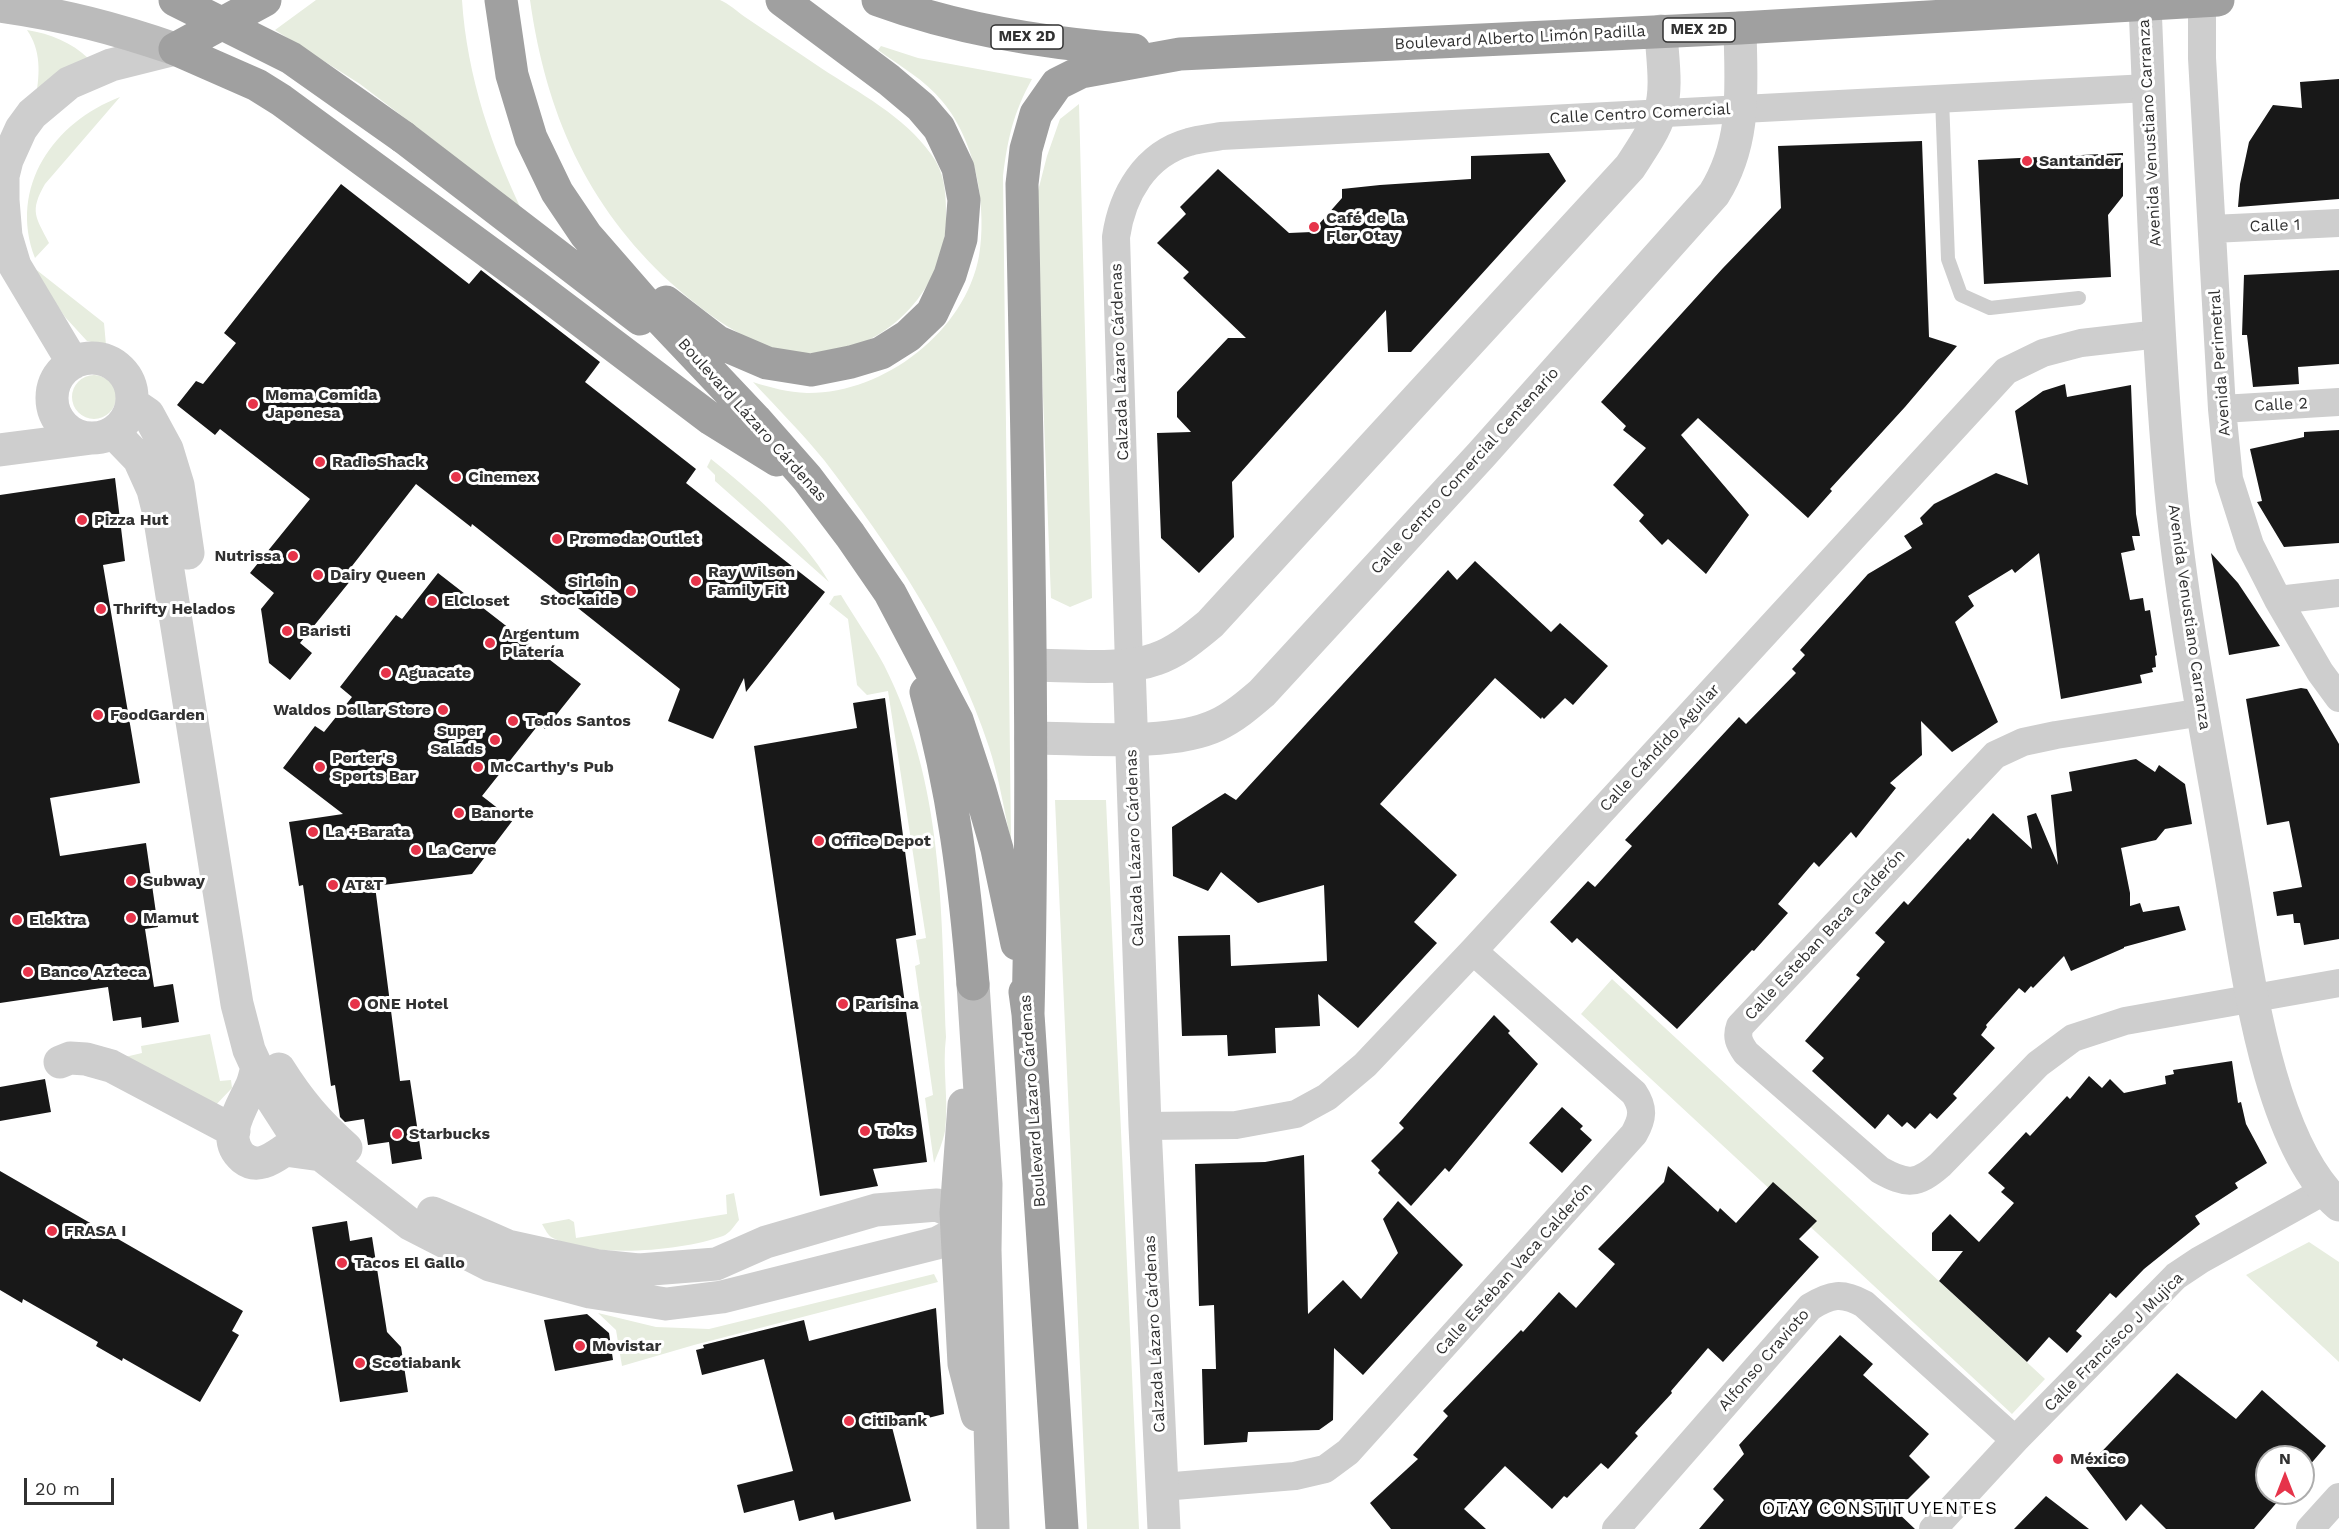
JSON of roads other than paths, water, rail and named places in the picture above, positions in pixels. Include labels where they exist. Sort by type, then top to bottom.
[{"type":"highway","points":[[175,0],[291,58],[403,137],[576,268],[718,381]]},
{"type":"highway","points":[[175,49],[265,0]]},
{"type":"highway","points":[[501,0],[512,75],[531,138],[557,192],[586,235],[659,297],[718,342],[767,363],[812,370],[851,363],[880,352],[908,336],[932,313],[950,275],[962,239],[964,200],[958,168],[939,128],[921,107],[889,80],[782,0]]},
{"type":"highway","name":"MEX 2D","points":[[878,0],[996,32],[1083,46],[1180,54]]},
{"type":"highway","name":"Boulevard Alberto Limón Padilla","points":[[1180,54],[1740,28],[2210,1]]},
{"type":"highway","points":[[175,49],[257,85],[281,100],[535,286],[711,419],[807,478]]},
{"type":"highway","points":[[1028,1014],[1032,857],[1031,665],[1022,184],[1026,149],[1036,114],[1057,84],[1082,72],[1180,54]]},
{"type":"highway","name":"Boulevard Lázaro Cárdenas","points":[[586,235],[755,419],[807,478],[850,534],[890,593],[957,720],[980,790],[1012,914],[1028,1014],[1062,1529]]},
{"type":"highway","points":[[910,632],[935,723],[952,802],[965,890],[973,984]]},
{"type":"main road","points":[[0,6],[77,19],[118,29],[175,49]]},
{"type":"main road","points":[[973,984],[947,1217],[964,1364],[991,1465]]},
{"type":"main road","points":[[973,984],[986,1184],[985,1250],[993,1529]]},
{"type":"street","name":"Avenida Perimetral","points":[[2210,1],[2202,58],[2222,409],[2229,479],[2250,545],[2278,600],[2320,672],[2339,698]]},
{"type":"street","name":"Avenida Venustiano Carranza","points":[[2145,4],[2159,334],[2171,492],[2180,569],[2253,998],[2275,1087],[2288,1127],[2304,1160],[2331,1198]]},
{"type":"street","name":"Calle Centro Comercial Centenario","points":[[1031,738],[1131,738],[1185,735],[1216,725],[1240,712],[1262,693],[1481,455],[1714,194],[1729,167],[1738,131],[1741,109],[1740,28]]},
{"type":"street","points":[[1031,665],[1130,665],[1155,660],[1174,651],[1210,624],[1611,189],[1642,148],[1661,112],[1664,89],[1661,31]]},
{"type":"street","points":[[73,363],[15,266],[6,236],[3,176],[12,146],[32,114],[69,83],[92,72],[175,49]]},
{"type":"street","name":"Calle Centro Comercial","points":[[1141,173],[1163,154],[1188,142],[1221,136],[2148,88]]},
{"type":"street","name":"Calzada Lázaro Cárdenas","points":[[1141,173],[1127,194],[1119,214],[1116,237],[1145,1126],[1164,1529]]},
{"type":"street","name":"Calle 1","points":[[2212,229],[2339,223]]},
{"type":"street","name":"Calle Cándido Aguilar","points":[[1145,1126],[1236,1125],[1296,1114],[1328,1097],[1365,1065],[1473,951],[2006,371],[2043,353],[2081,343],[2159,334]]},
{"type":"street","points":[[0,450],[51,431],[66,428],[76,435],[102,435],[122,425],[129,415],[132,403],[129,383],[116,366],[95,358],[73,363],[63,371],[52,394],[51,431]]},
{"type":"street","name":"Calle 2","points":[[2222,409],[2339,402]]},
{"type":"street","points":[[102,435],[139,459],[153,490],[159,514],[237,1004],[249,1050],[270,1096],[290,1127],[321,1155],[410,1224],[490,1265],[590,1292],[640,1302],[686,1303],[722,1297],[937,1242],[947,1217],[866,1213],[766,1242],[716,1264],[639,1270],[599,1266],[543,1256],[508,1246],[431,1212],[359,1159],[319,1124],[274,1062],[263,1032],[220,780],[178,485],[167,449],[148,414],[132,403]]},
{"type":"street","points":[[2278,600],[2339,593]]},
{"type":"street","name":"Calle Esteban Baca Calderón","points":[[2203,712],[2056,735],[2023,742],[1995,755],[1740,1026],[1737,1034],[1739,1044],[1746,1053],[1880,1170],[1896,1179],[1912,1182],[1926,1178],[1940,1166],[2038,1064],[2073,1038],[2125,1021],[2339,983]]},
{"type":"street","name":"Calle Esteban Vaca Calderón","points":[[1162,1487],[1295,1476],[1325,1469],[1348,1452],[1634,1134],[1642,1119],[1641,1104],[1634,1093],[1473,951]]},
{"type":"street","points":[[70,1068],[70,1058],[111,1065],[235,1140]]},
{"type":"street","points":[[257,1067],[252,1086],[235,1119],[235,1140],[246,1160],[258,1163],[272,1160],[285,1150],[292,1149],[321,1155]]},
{"type":"street","name":"Calle Francisco J Mujica","points":[[1933,1529],[2015,1440],[2176,1276],[2200,1260],[2331,1198]]},
{"type":"street","points":[[675,1268],[666,1279],[665,1291],[672,1298],[686,1303]]},
{"type":"street","name":"Alfonso Cravioto","points":[[1616,1529],[1810,1307],[1826,1297],[1851,1297],[1864,1304],[2015,1440]]},
{"type":"street","points":[[2310,1529],[2339,1497]]},
{"type":"lane","points":[[1942,98],[1948,259],[1961,295],[1990,308],[2079,298]]},
{"type":"place","name":"Santander","points":[[2027,161]]},
{"type":"place","name":"Café de la Flor Otay","points":[[1314,227]]},
{"type":"place","name":"Moma Comida Japonesa","points":[[253,404]]},
{"type":"place","name":"RadioShack","points":[[320,462]]},
{"type":"place","name":"Cinemex","points":[[456,477]]},
{"type":"place","name":"Pizza Hut","points":[[82,520]]},
{"type":"place","name":"Promoda: Outlet","points":[[557,539]]},
{"type":"place","name":"Nutrissa","points":[[293,556]]},
{"type":"place","name":"Dairy Queen","points":[[318,575]]},
{"type":"place","name":"Ray Wilson Family Fit","points":[[696,581]]},
{"type":"place","name":"Sirloin Stockaide","points":[[631,591]]},
{"type":"place","name":"ElCloset","points":[[432,601]]},
{"type":"place","name":"Thrifty Helados","points":[[101,609]]},
{"type":"place","name":"Baristi","points":[[287,631]]},
{"type":"place","name":"Argentum Platería","points":[[490,643]]},
{"type":"place","name":"Aguacate","points":[[386,673]]},
{"type":"place","name":"Waldos Dollar Store","points":[[443,710]]},
{"type":"place","name":"FoodGarden","points":[[98,715]]},
{"type":"place","name":"Todos Santos","points":[[513,721]]},
{"type":"place","name":"Super Salads","points":[[495,740]]},
{"type":"place","name":"Porter's Sports Bar","points":[[320,767]]},
{"type":"place","name":"McCarthy's Pub","points":[[478,767]]},
{"type":"place","name":"Banorte","points":[[459,813]]},
{"type":"place","name":"La +Barata","points":[[313,832]]},
{"type":"place","name":"Office Depot","points":[[819,841]]},
{"type":"place","name":"La Cerve","points":[[416,850]]},
{"type":"place","name":"Subway","points":[[131,881]]},
{"type":"place","name":"AT&T","points":[[333,885]]},
{"type":"place","name":"Mamut","points":[[131,918]]},
{"type":"place","name":"Elektra","points":[[17,920]]},
{"type":"place","name":"Banco Azteca","points":[[28,972]]},
{"type":"place","name":"ONE Hotel","points":[[355,1004]]},
{"type":"place","name":"Parisina","points":[[843,1004]]},
{"type":"place","name":"Toks","points":[[865,1131]]},
{"type":"place","name":"Starbucks","points":[[397,1134]]},
{"type":"place","name":"FRASA I","points":[[52,1231]]},
{"type":"place","name":"Tacos El Gallo","points":[[342,1263]]},
{"type":"place","name":"Movistar","points":[[580,1346]]},
{"type":"place","name":"Scotiabank","points":[[360,1363]]},
{"type":"place","name":"Citibank","points":[[849,1421]]},
{"type":"place","name":"México","points":[[2058,1459]]},
{"type":"district","name":"OTAY CONSTITUYENTES","points":[[1880,1509]]}]
